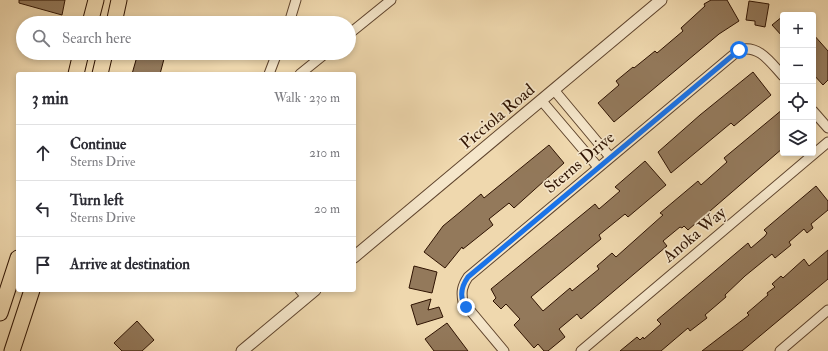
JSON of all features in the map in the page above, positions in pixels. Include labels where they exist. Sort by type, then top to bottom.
[{"type":"highway","points":[[92,16],[96,0]]},
{"type":"highway","points":[[102,16],[105,0]]},
{"type":"highway","points":[[116,16],[119,0]]},
{"type":"highway","points":[[77,72],[82,60]]},
{"type":"highway","points":[[85,60],[86,72]]},
{"type":"highway","points":[[90,60],[98,72]]},
{"type":"highway","points":[[101,72],[104,60]]},
{"type":"highway","points":[[0,313],[16,264]]},
{"type":"highway","points":[[12,351],[31,292]]},
{"type":"street","points":[[291,16],[296,0]]},
{"type":"street","points":[[356,28],[391,0]]},
{"type":"street","name":"Picciola Road","points":[[356,255],[661,0]]},
{"type":"street","name":"Sterns Drive","points":[[504,351],[463,302],[461,292],[463,284],[468,277],[739,50],[746,48],[764,55],[780,73]]},
{"type":"street","points":[[269,72],[274,60]]},
{"type":"street","points":[[302,72],[317,60]]},
{"type":"street","points":[[554,90],[610,157]]},
{"type":"street","points":[[542,100],[598,167]]},
{"type":"street","points":[[816,114],[828,128]]},
{"type":"street","name":"Anoka Way","points":[[581,351],[828,142]]},
{"type":"street","points":[[242,351],[307,292]]},
{"type":"street","points":[[780,351],[828,310]]},
{"type":"building","points":[[19,0],[65,0],[62,15],[19,3]]},
{"type":"building","points":[[711,0],[727,0],[739,21],[719,34],[614,122],[598,103],[619,85],[616,81],[655,51],[657,53],[683,31],[681,28],[705,6],[704,4]]},
{"type":"building","points":[[749,1],[769,4],[765,27],[755,25],[755,21],[746,20]]},
{"type":"building","points":[[780,18],[780,34],[772,25]]},
{"type":"building","points":[[816,37],[828,51],[828,80],[823,85],[816,77]]},
{"type":"building","points":[[136,60],[164,60],[161,72],[133,72]]},
{"type":"building","points":[[753,72],[771,95],[734,126],[731,123],[671,173],[658,152],[700,115]]},
{"type":"building","points":[[780,111],[780,151],[688,230],[684,226],[682,228],[680,227],[663,241],[667,246],[581,319],[577,314],[559,329],[565,337],[548,351],[544,351],[538,344],[534,348],[514,325],[520,319],[506,304],[501,309],[493,301],[496,298],[491,289],[595,204],[599,209],[620,191],[615,187],[645,161],[666,185],[628,217],[625,214],[599,235],[601,239],[531,297],[543,311],[570,288],[572,291],[599,269],[597,266],[612,253],[616,257],[663,215],[660,213],[698,181],[701,185],[727,162],[724,158]]},
{"type":"building","points":[[549,145],[564,163],[514,208],[509,203],[489,219],[493,225],[463,249],[462,247],[445,268],[424,252],[443,226],[481,194],[484,198]]},
{"type":"building","points":[[816,186],[828,201],[828,210],[811,224],[813,228],[807,233],[804,229],[789,242],[791,245],[775,258],[772,254],[745,276],[725,295],[726,297],[705,315],[707,318],[690,331],[688,328],[661,351],[620,351],[637,337],[640,340],[643,337],[644,339],[661,324],[657,320],[748,243],[751,248],[765,236],[767,233],[764,230]]},
{"type":"building","points":[[828,250],[828,279],[742,351],[702,351],[749,315],[747,313],[768,295],[767,293],[775,287],[772,284],[781,276],[783,278],[804,259],[809,266]]},
{"type":"building","points":[[414,266],[437,272],[432,293],[409,288]]},
{"type":"building","points":[[431,299],[428,310],[439,307],[443,317],[417,325],[411,305]]},
{"type":"building","points":[[137,321],[154,340],[142,351],[122,351],[114,343]]},
{"type":"building","points":[[447,323],[468,351],[434,351],[425,339]]},
{"type":"route","points":[[466,307],[463,302],[461,292],[463,284],[468,277],[739,50]]}]
